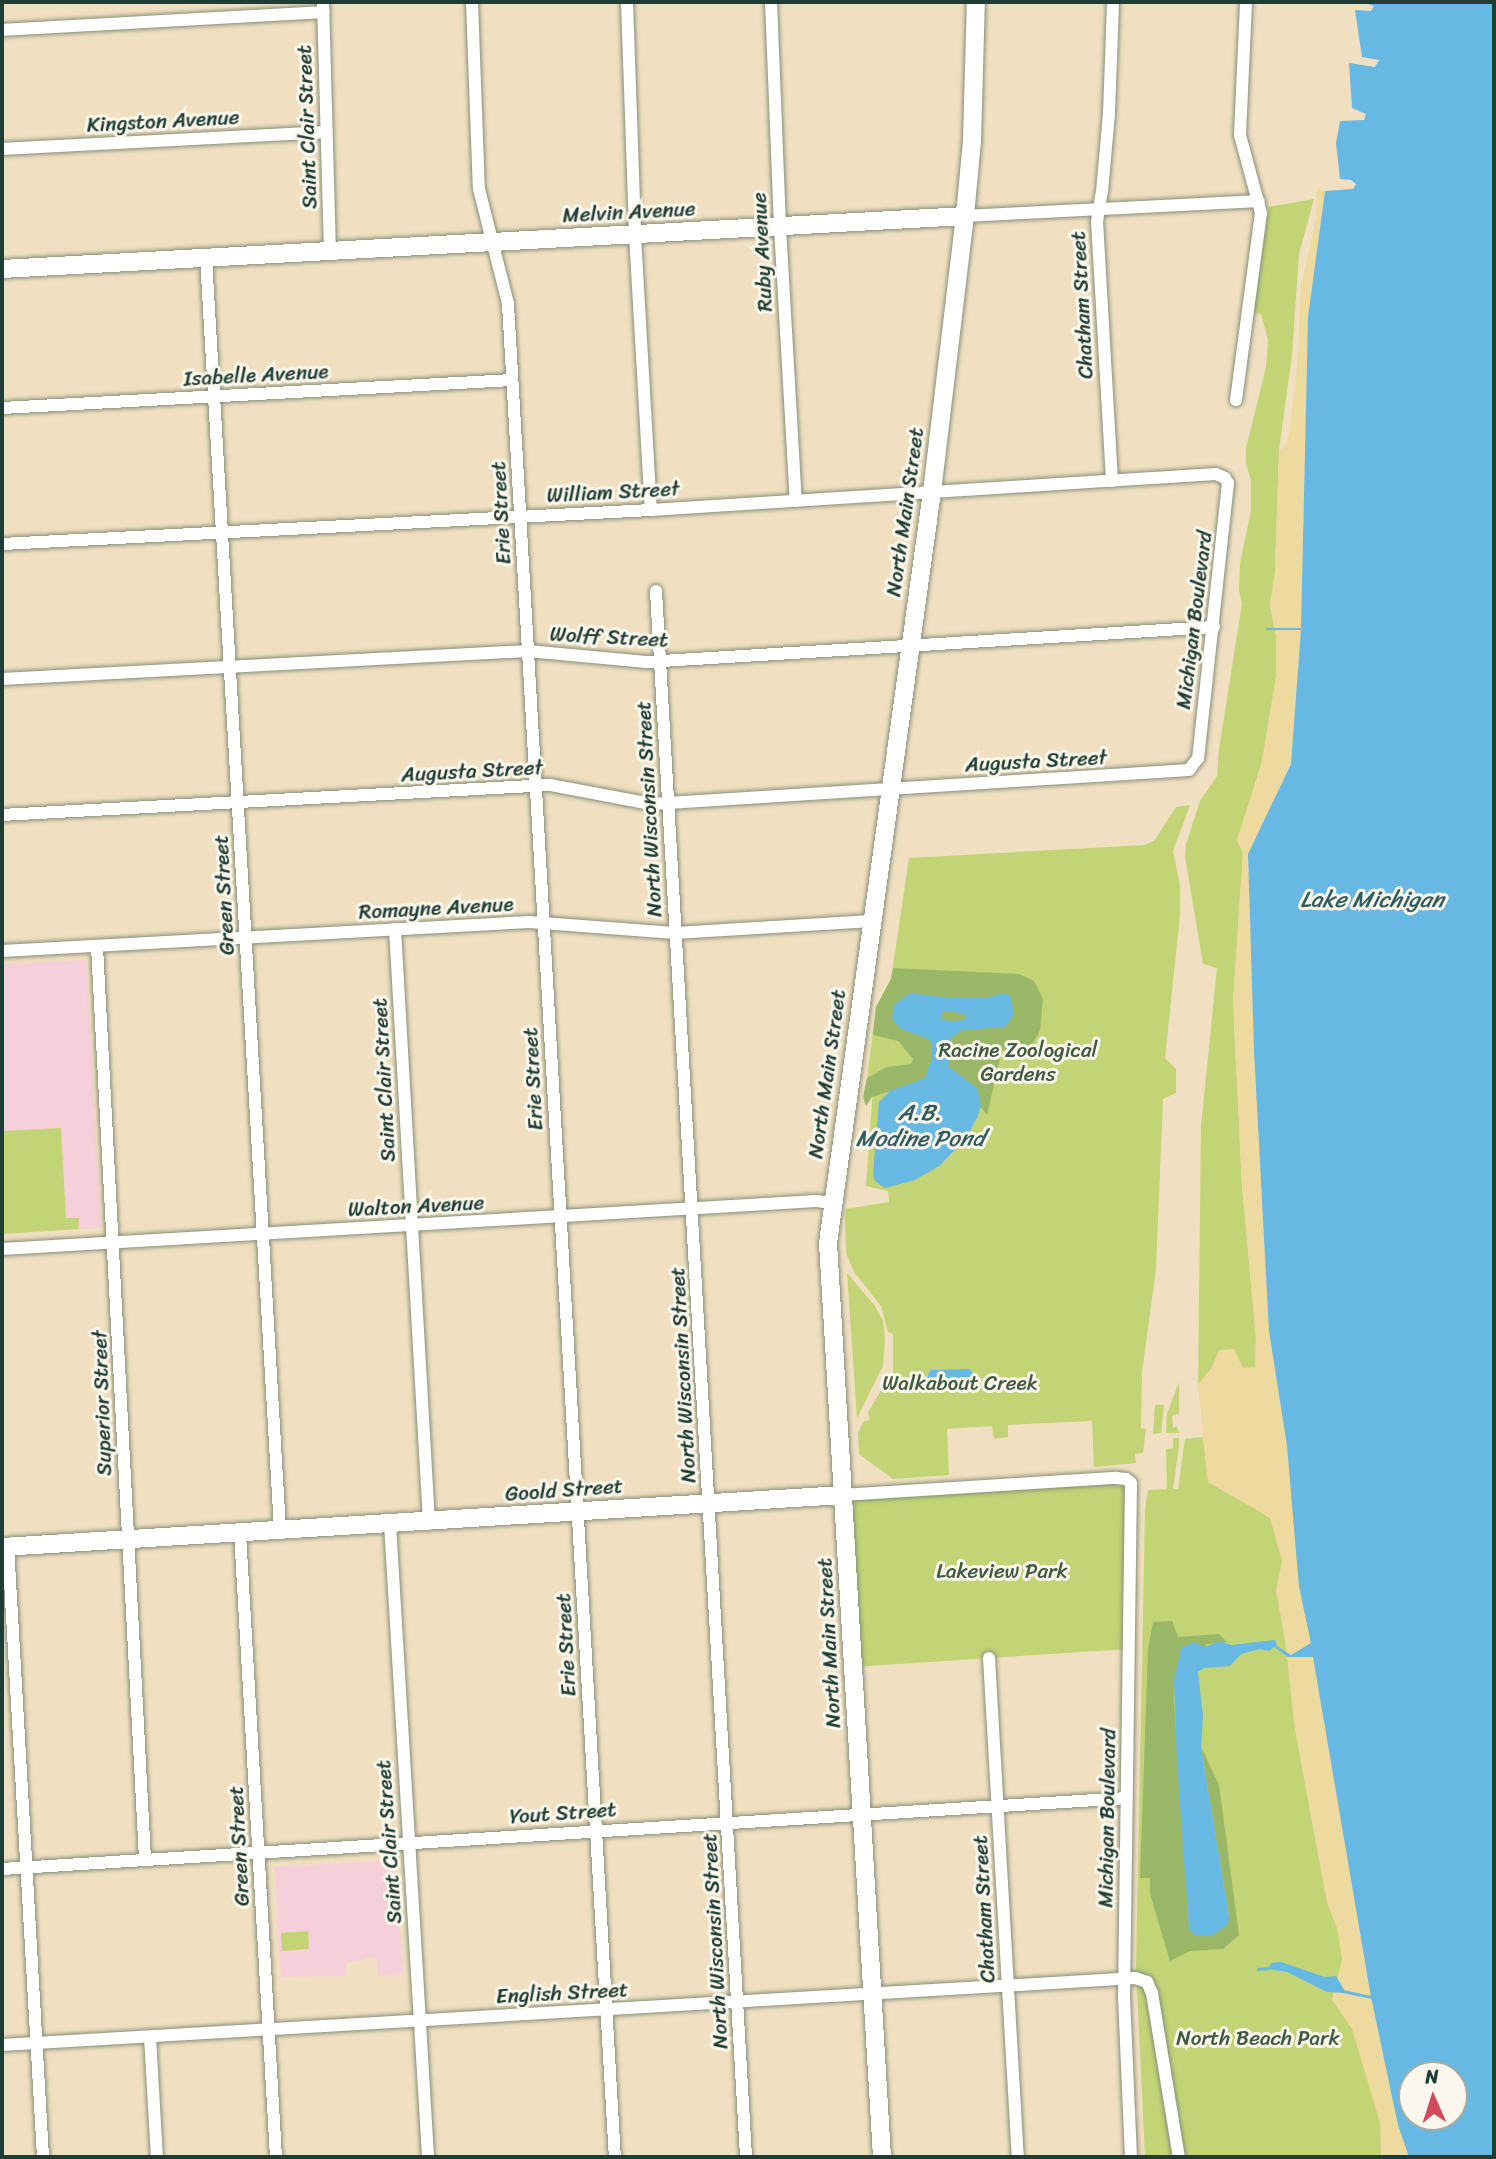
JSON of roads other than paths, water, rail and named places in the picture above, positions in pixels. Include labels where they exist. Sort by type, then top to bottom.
[{"type":"main road","name":"North Main Street","points":[[882,2157],[828,1262],[832,1203],[932,492],[965,216],[972,141],[976,2]]},
{"type":"main road","name":"Melvin Avenue","points":[[2,269],[965,216]]},
{"type":"main road","name":"Goold Street","points":[[5,1547],[842,1496]]},
{"type":"street","name":"Erie Street","points":[[472,2],[479,189],[508,304],[615,2157]]},
{"type":"street","points":[[627,2],[635,235],[651,510]]},
{"type":"street","name":"Ruby Avenue","points":[[772,2],[779,227],[796,501]]},
{"type":"street","name":"Chatham Street","points":[[1112,481],[1097,222],[1109,113],[1113,2]]},
{"type":"street","points":[[1236,400],[1261,213],[1240,135],[1246,2]]},
{"type":"street","points":[[2,30],[323,7]]},
{"type":"street","name":"Saint Clair Street","points":[[323,7],[330,251]]},
{"type":"street","name":"Kingston Avenue","points":[[2,149],[327,131]]},
{"type":"street","name":"Melvin Avenue","points":[[965,216],[1258,201]]},
{"type":"street","name":"Green Street","points":[[206,258],[280,1530]]},
{"type":"street","name":"Isabelle Avenue","points":[[2,408],[512,380]]},
{"type":"street","name":"William Street","points":[[2,544],[651,510],[1216,474],[1225,478]]},
{"type":"street","name":"Michigan Boulevard","points":[[1194,768],[1214,627],[1228,485],[1225,478]]},
{"type":"street","name":"North Wisconsin Street","points":[[656,591],[746,2157]]},
{"type":"street","name":"Wolff Street","points":[[2,680],[528,651],[660,661],[1214,627]]},
{"type":"street","name":"Augusta Street","points":[[2,815],[550,785],[651,804],[1184,771],[1194,768]]},
{"type":"street","name":"Romayne Avenue","points":[[2,951],[543,922],[676,933],[872,921]]},
{"type":"street","name":"Saint Clair Street","points":[[395,929],[429,1522]]},
{"type":"street","name":"Superior Street","points":[[97,946],[114,1242],[126,1539],[145,1860]]},
{"type":"street","name":"Walton Avenue","points":[[2,1248],[817,1201],[832,1203]]},
{"type":"street","name":"Goold Street","points":[[842,1496],[1116,1478],[1129,1480]]},
{"type":"street","name":"Michigan Boulevard","points":[[1129,1480],[1133,1490],[1124,1978],[1131,2157]]},
{"type":"street","name":"Saint Clair Street","points":[[390,1524],[428,2157]]},
{"type":"street","name":"Green Street","points":[[240,1533],[276,2157]]},
{"type":"street","points":[[5,1547],[43,2157]]},
{"type":"street","name":"Chatham Street","points":[[989,1658],[1018,2157]]},
{"type":"street","name":"Yout Street","points":[[2,1869],[1126,1798]]},
{"type":"street","points":[[1124,1978],[1141,1979],[1152,1993],[1179,2157]]},
{"type":"street","name":"English Street","points":[[2,2045],[1124,1978]]},
{"type":"street","points":[[150,2037],[157,2157]]},
{"type":"water","name":"Lake Michigan","points":[[1362,2],[1494,2],[1494,2157],[1409,2157],[1400,2131],[1468,2131],[1468,2061],[1398,2061],[1398,2125],[1371,1997],[1313,1657],[1288,1657],[1274,1647],[1269,1651],[1260,1649],[1241,1654],[1230,1666],[1204,1668],[1198,1672],[1203,1716],[1201,1747],[1229,1916],[1227,1925],[1213,1935],[1195,1935],[1189,1929],[1177,1764],[1174,1681],[1181,1648],[1195,1642],[1204,1647],[1220,1641],[1231,1645],[1275,1640],[1277,1646],[1291,1655],[1311,1643],[1299,1586],[1287,1446],[1269,1331],[1254,1051],[1248,854],[1291,764],[1301,629],[1308,317],[1325,191],[1353,189],[1356,184],[1351,180],[1340,179],[1336,143],[1340,121],[1364,120],[1366,114],[1352,108],[1349,63],[1375,67],[1379,60],[1362,57],[1355,10],[1371,11],[1374,6]]},
{"type":"water","name":"A.B. Modine Pond","points":[[910,993],[951,998],[986,998],[1004,993],[1010,996],[1014,1014],[1005,1027],[963,1030],[952,1037],[948,1066],[977,1088],[981,1106],[977,1118],[965,1140],[939,1166],[915,1180],[885,1188],[875,1181],[873,1174],[879,1102],[890,1091],[925,1078],[932,1057],[932,1044],[929,1039],[901,1029],[892,1019],[894,1005]],"holes":[[[943,1012],[967,1015],[964,1020],[949,1021],[940,1018]]]},
{"type":"water","points":[[970,1369],[974,1376],[972,1385],[961,1387],[940,1378],[932,1384],[926,1382],[930,1370]]},
{"type":"water","points":[[1281,1962],[1325,1977],[1336,1976],[1346,1993],[1327,1992],[1287,1972],[1267,1969],[1272,1963]]},
{"type":"waterway","points":[[1267,629],[1301,629]]},
{"type":"waterway","points":[[1258,1969],[1268,1968]]},
{"type":"waterway","points":[[1343,1991],[1371,1997]]},
{"type":"park label","name":"Racine Zoological Gardens","points":[[1018,1062]]},
{"type":"park label","name":"Walkabout Creek","points":[[960,1383]]},
{"type":"park label","name":"Lakeview Park","points":[[1002,1571]]},
{"type":"park label","name":"North Beach Park","points":[[1258,2038]]}]
